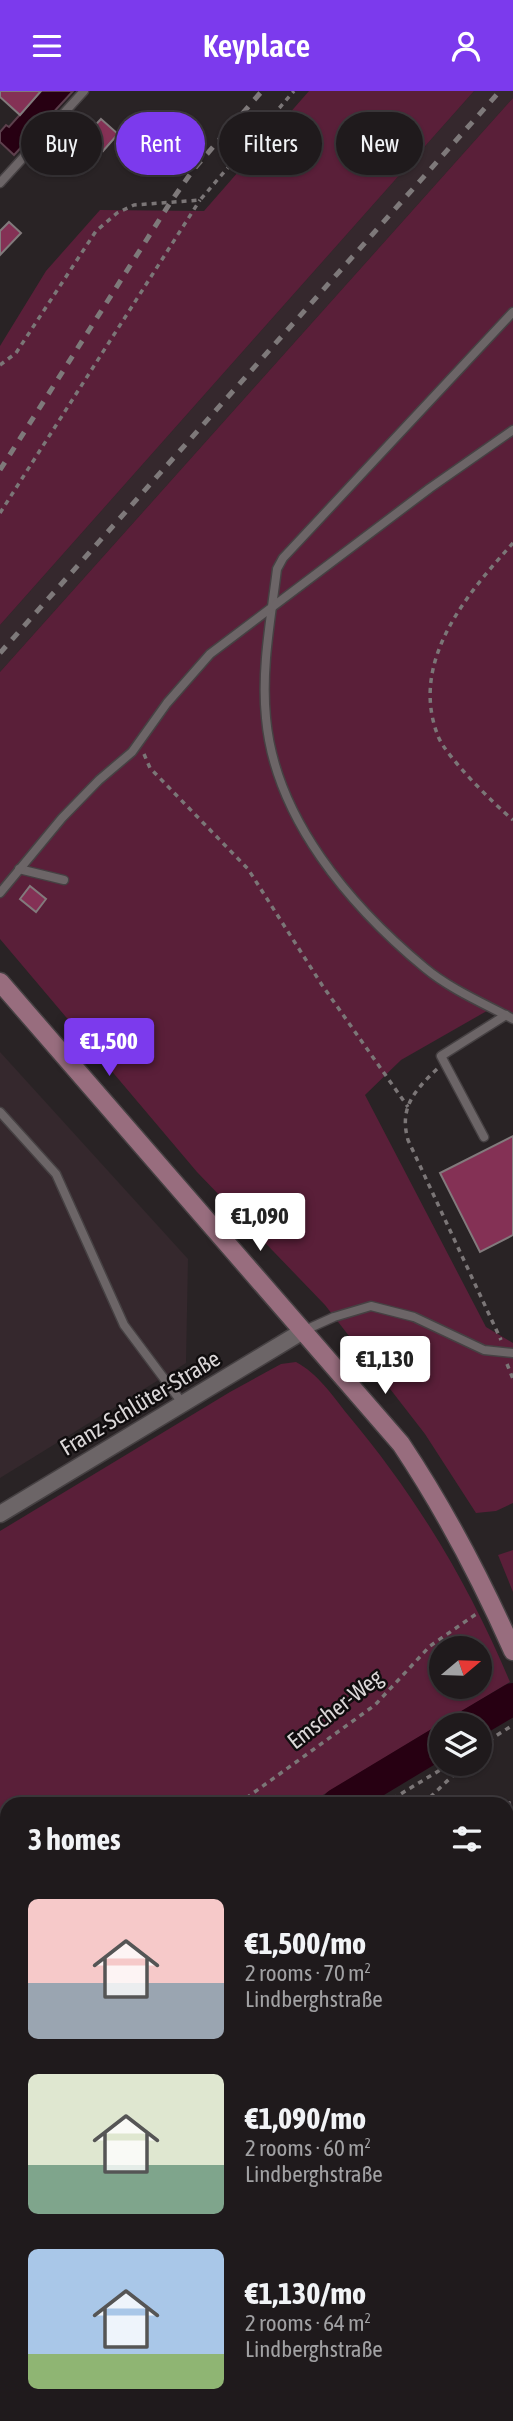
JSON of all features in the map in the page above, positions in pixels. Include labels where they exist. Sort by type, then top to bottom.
[{"type":"main road","points":[[0,982],[401,1444],[431,1489],[513,1651]]},
{"type":"street","name":"Franz-Schlüter-Straße","points":[[0,1514],[303,1332]]},
{"type":"lane","points":[[0,183],[84,91]]},
{"type":"lane","points":[[510,1017],[427,970],[378,925],[344,886],[302,828],[278,776],[266,719],[265,665],[277,569],[292,546],[513,312]]},
{"type":"lane","points":[[0,893],[62,818],[139,742],[167,703],[210,654],[430,488],[513,430]]},
{"type":"lane","points":[[19,869],[64,880]]},
{"type":"lane","points":[[484,1137],[441,1056],[510,1017]]},
{"type":"lane","points":[[0,1112],[56,1174],[124,1325],[183,1403]]},
{"type":"lane","points":[[303,1332],[334,1317],[372,1306],[414,1317],[484,1350],[509,1353]]},
{"type":"path","points":[[0,513],[200,200],[294,91]]},
{"type":"path","points":[[0,372],[2,364],[16,353],[96,231],[117,213],[134,205],[200,200]]},
{"type":"path","points":[[513,543],[486,573],[446,628],[429,684],[438,737],[488,799],[513,820]]},
{"type":"path","points":[[139,742],[150,768],[248,869],[322,985],[408,1107]]},
{"type":"path","points":[[444,1062],[416,1089],[403,1121],[431,1191],[509,1353]]},
{"type":"path","name":"Emscher-Weg","points":[[248,1797],[375,1705],[430,1646],[481,1610]]},
{"type":"path","points":[[492,1738],[513,1725]]},
{"type":"path","points":[[396,1797],[430,1776]]},
{"type":"path","points":[[430,1797],[452,1776]]},
{"type":"shaded area","points":[[41,91],[73,91],[54,112],[22,112]]},
{"type":"shaded area","points":[[309,91],[474,91],[423,148],[423,112],[336,112],[336,175],[399,175],[0,625],[0,346],[46,271],[100,210],[204,211],[236,175],[322,175],[322,112],[291,112]]},
{"type":"shaded area","points":[[474,91],[513,91],[513,98],[0,672],[0,625],[399,175],[423,175],[423,148]]},
{"type":"shaded area","points":[[513,98],[513,1019],[492,1008],[401,1060],[365,1095],[486,1327],[513,1343],[513,1503],[496,1511],[476,1513],[425,1434],[325,1305],[197,1172],[0,939],[0,672]]},
{"type":"shaded area","points":[[21,114],[21,147],[14,155],[0,142],[0,132],[6,125],[9,127]]},
{"type":"shaded area","points":[[0,1052],[188,1259],[186,1363],[0,1478]]},
{"type":"shaded area","points":[[296,1362],[304,1367],[330,1393],[396,1477],[459,1576],[489,1636],[429,1636],[429,1699],[482,1699],[459,1713],[429,1713],[429,1731],[320,1797],[0,1797],[0,1531],[281,1364]]},
{"type":"shaded area","points":[[513,1550],[513,1592],[498,1555]]},
{"type":"shaded area","points":[[492,1642],[510,1682],[492,1693]]},
{"type":"building","points":[[0,91],[41,91],[20,115],[0,97]]},
{"type":"building","points":[[102,120],[116,132],[116,136],[103,151]]},
{"type":"building","points":[[9,222],[21,233],[0,255],[0,231]]},
{"type":"building","points":[[30,886],[46,899],[36,912],[20,899]]},
{"type":"building","points":[[513,1136],[513,1235],[480,1252],[440,1173]]},
{"type":"waterway","points":[[489,1713],[513,1699]]},
{"type":"waterway","points":[[350,1797],[429,1749]]},
{"type":"railway","points":[[0,470],[170,203],[193,170],[262,91]]},
{"type":"railway","points":[[0,653],[500,91]]}]
